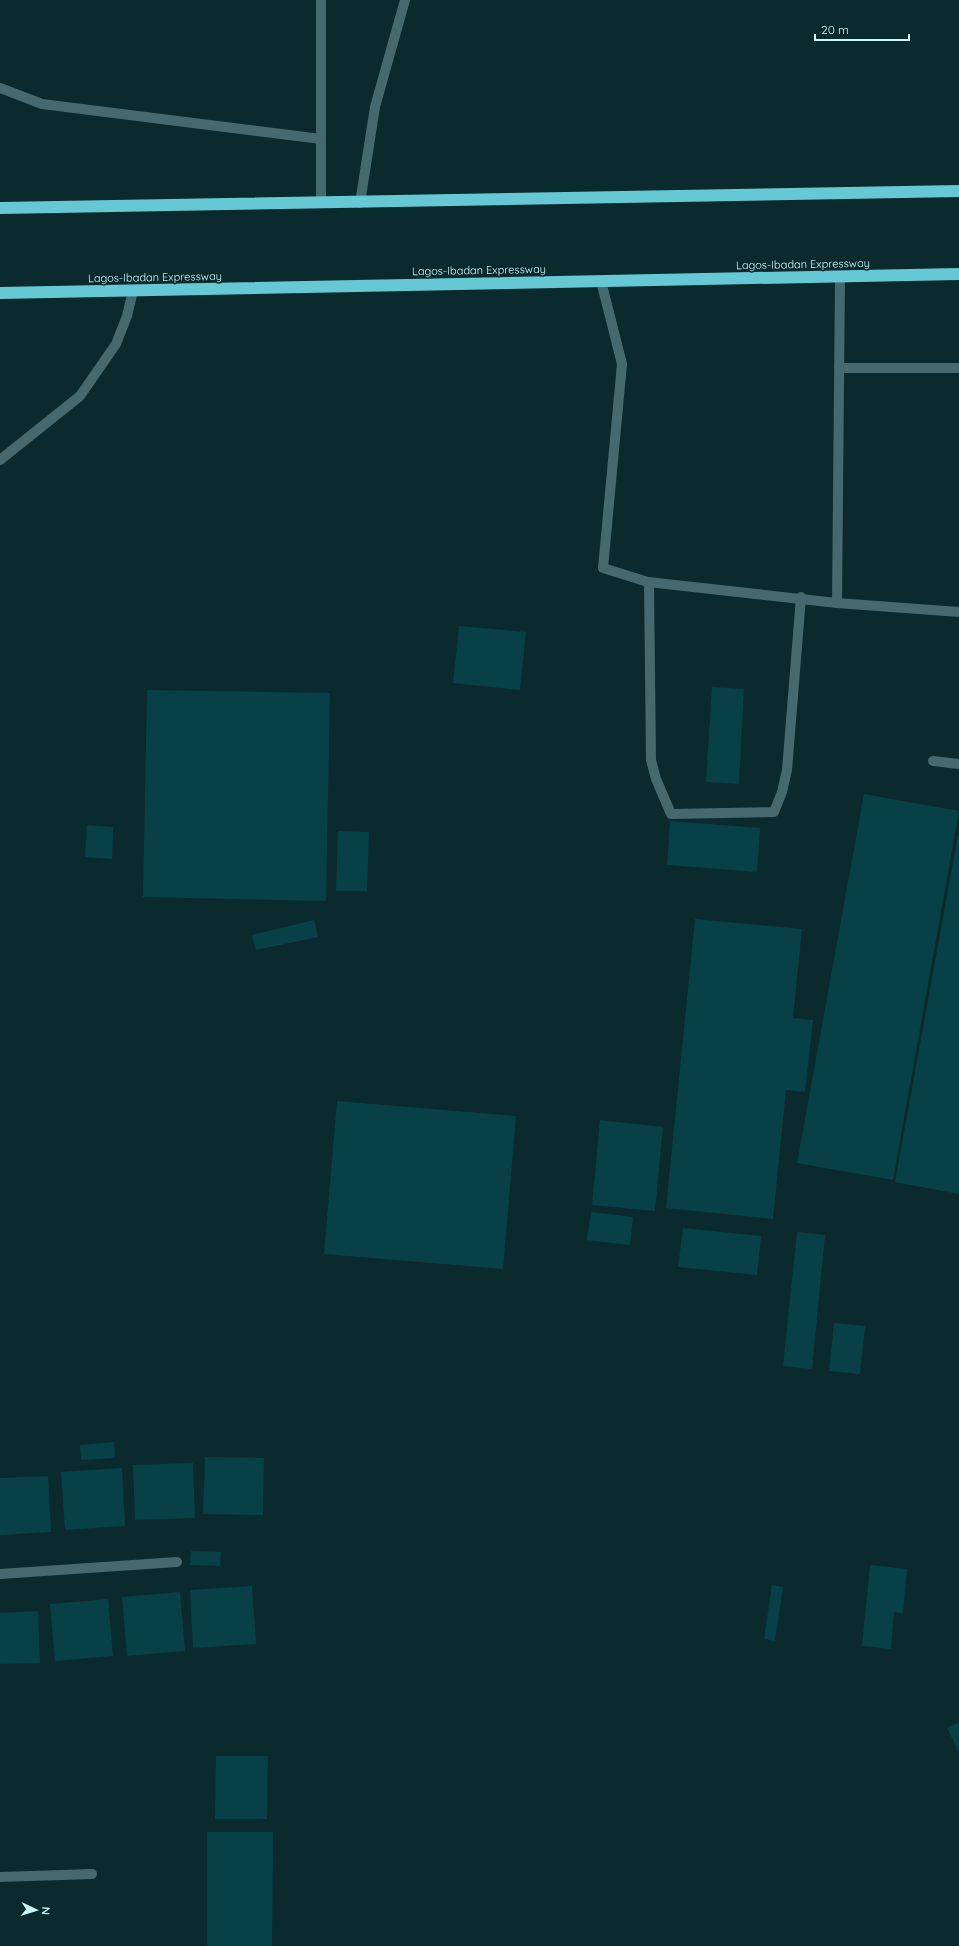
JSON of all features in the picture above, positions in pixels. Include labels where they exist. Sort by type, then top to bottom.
[{"type":"highway","points":[[0,208],[360,203],[959,191]]},
{"type":"highway","name":"Lagos-Ibadan Expressway","points":[[0,293],[959,274]]},
{"type":"street","points":[[321,0],[321,203]]},
{"type":"street","points":[[360,203],[376,108],[405,0]]},
{"type":"street","points":[[0,88],[42,104],[321,138]]},
{"type":"street","points":[[837,603],[840,276]]},
{"type":"street","points":[[600,281],[622,364],[603,568],[649,582],[837,603],[959,612]]},
{"type":"street","points":[[1,458],[30,438],[80,396],[116,344],[127,316],[133,291]]},
{"type":"street","points":[[839,368],[959,368]]},
{"type":"street","points":[[649,582],[651,760],[656,779],[671,814],[774,812],[782,792],[787,770],[801,598]]},
{"type":"street","points":[[933,761],[959,764]]},
{"type":"street","points":[[0,1574],[176,1562]]},
{"type":"street","points":[[0,1877],[92,1874]]},
{"type":"building","points":[[459,626],[526,632],[520,690],[453,683]]},
{"type":"building","points":[[712,687],[744,689],[739,784],[706,782]]},
{"type":"building","points":[[147,690],[330,693],[326,901],[143,897]]},
{"type":"building","points":[[864,794],[959,811],[893,1180],[797,1163]]},
{"type":"building","points":[[670,821],[760,828],[757,872],[667,865]]},
{"type":"building","points":[[87,825],[113,827],[112,859],[85,857]]},
{"type":"building","points":[[338,831],[369,832],[367,891],[336,891]]},
{"type":"building","points":[[959,835],[959,1194],[895,1182]]},
{"type":"building","points":[[695,919],[802,929],[793,1018],[813,1020],[805,1092],[786,1090],[773,1219],[666,1208]]},
{"type":"building","points":[[314,920],[318,937],[256,950],[252,935]]},
{"type":"building","points":[[337,1101],[516,1116],[503,1269],[324,1254]]},
{"type":"building","points":[[600,1120],[663,1127],[655,1211],[592,1205]]},
{"type":"building","points":[[591,1212],[633,1217],[630,1245],[587,1240]]},
{"type":"building","points":[[683,1228],[761,1236],[757,1275],[678,1267]]},
{"type":"building","points":[[797,1232],[825,1235],[812,1369],[783,1366]]},
{"type":"building","points":[[834,1323],[865,1326],[860,1374],[829,1371]]},
{"type":"building","points":[[114,1442],[115,1458],[81,1460],[80,1445]]},
{"type":"building","points":[[205,1457],[264,1458],[263,1515],[203,1514]]},
{"type":"building","points":[[193,1463],[195,1518],[135,1520],[133,1465]]},
{"type":"building","points":[[122,1468],[125,1526],[65,1530],[61,1472]]},
{"type":"building","points":[[48,1476],[51,1532],[0,1535],[0,1478]]},
{"type":"building","points":[[191,1551],[221,1552],[220,1566],[190,1565]]},
{"type":"building","points":[[870,1565],[907,1569],[903,1614],[894,1612],[891,1649],[862,1646]]},
{"type":"building","points":[[772,1585],[783,1587],[775,1641],[764,1639]]},
{"type":"building","points":[[252,1586],[256,1644],[193,1648],[190,1590]]},
{"type":"building","points":[[180,1592],[185,1651],[127,1656],[122,1597]]},
{"type":"building","points":[[108,1599],[113,1656],[55,1661],[50,1604]]},
{"type":"building","points":[[38,1611],[40,1663],[0,1664],[0,1613]]},
{"type":"building","points":[[959,1722],[959,1752],[947,1728]]},
{"type":"building","points":[[216,1756],[268,1756],[267,1819],[215,1819]]},
{"type":"building","points":[[207,1832],[273,1832],[272,1946],[207,1946]]}]
